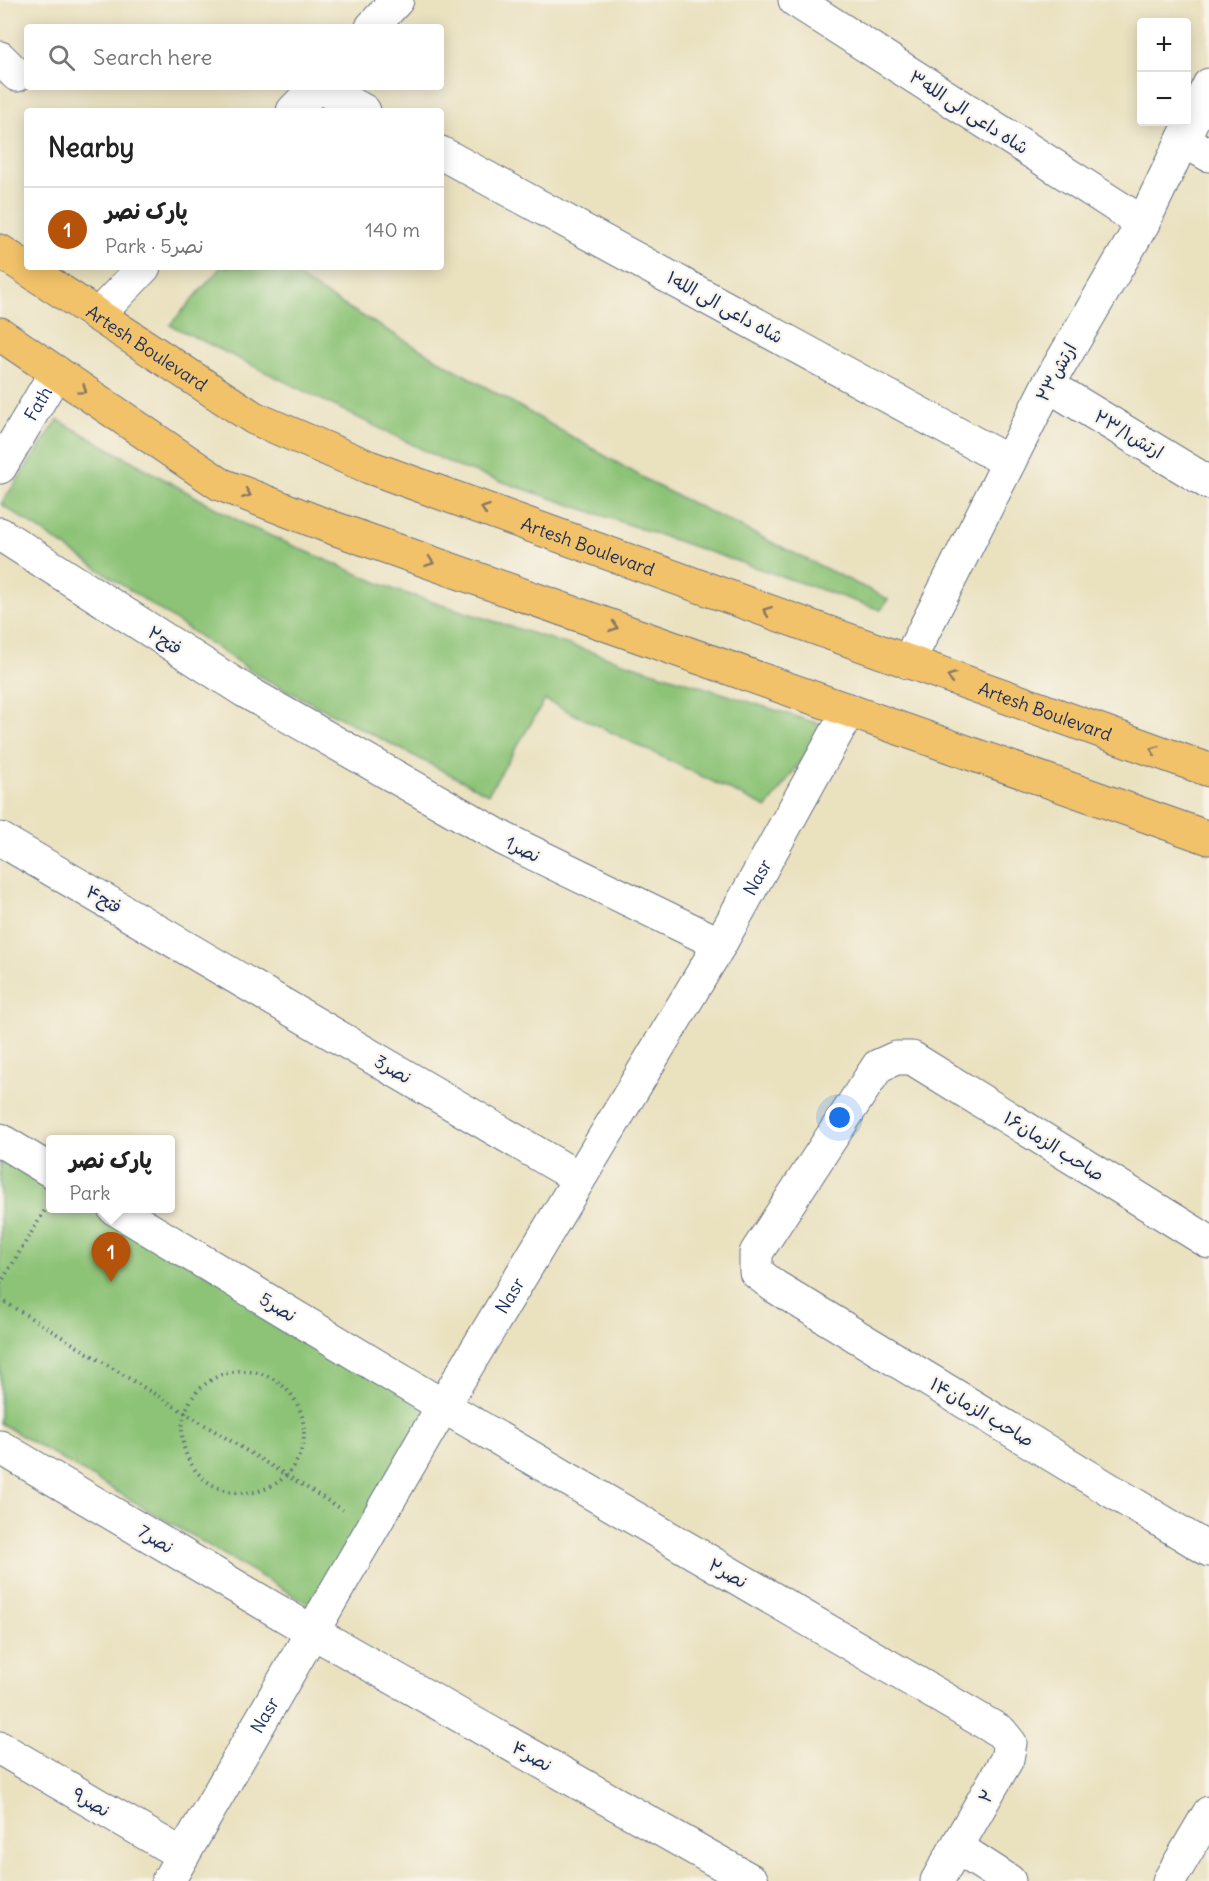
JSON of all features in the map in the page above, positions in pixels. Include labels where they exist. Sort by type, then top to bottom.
[{"type":"main road","name":"Artesh Boulevard","points":[[0,250],[24,266]]},
{"type":"main road","name":"Artesh Boulevard","points":[[30,270],[254,418],[369,468],[1209,770]]},
{"type":"main road","points":[[0,334],[220,484],[325,525],[1209,838]]},
{"type":"street","name":"شاه داعی الی الله۳","points":[[795,0],[1143,223]]},
{"type":"street","points":[[375,24],[395,1]]},
{"type":"street","name":"ارتش۲۳","points":[[908,662],[1048,384],[1143,223],[1196,147],[1209,85]]},
{"type":"street","points":[[296,108],[313,90]]},
{"type":"street","points":[[326,90],[359,108]]},
{"type":"street","name":"شاه داعی الی الله۱","points":[[444,155],[1010,462]]},
{"type":"street","points":[[98,315],[141,270]]},
{"type":"street","name":"Fath","points":[[0,466],[56,372]]},
{"type":"street","name":"۲۳/۱ارتش","points":[[1048,384],[1209,483]]},
{"type":"street","name":"۲فتح","points":[[0,534],[245,691],[332,741]]},
{"type":"street","name":"Nasr","points":[[176,1868],[443,1406],[720,944],[849,710]]},
{"type":"street","name":"1نصر","points":[[332,741],[504,839],[720,944]]},
{"type":"street","name":"فتح۴","points":[[0,839],[207,960]]},
{"type":"street","name":"3نصر","points":[[207,960],[579,1178]]},
{"type":"street","name":"صاحب الزمان۱۶","points":[[756,1272],[756,1252],[871,1076],[878,1066],[896,1058],[912,1058],[1209,1242]]},
{"type":"street","points":[[0,1140],[46,1168]]},
{"type":"street","name":"5نصر","points":[[121,1213],[443,1406]]},
{"type":"street","name":"صاحب الزمان۱۴","points":[[756,1272],[774,1286],[1209,1550]]},
{"type":"street","name":"نصر۲","points":[[443,1406],[1001,1732],[1010,1743]]},
{"type":"street","name":"7نصر","points":[[0,1447],[311,1631]]},
{"type":"street","name":"۴نصر","points":[[311,1631],[752,1881]]},
{"type":"street","name":"۲","points":[[937,1881],[958,1848],[1007,1758],[1010,1743]]},
{"type":"street","name":"۹نصر","points":[[0,1748],[176,1868]]},
{"type":"street","points":[[1169,1881],[1209,1813]]},
{"type":"street","points":[[958,1848],[1009,1881]]},
{"type":"path","points":[[0,1284],[46,1208]]},
{"type":"path","points":[[0,1299],[372,1528]]},
{"type":"path","points":[[230,1371],[261,1372],[288,1389],[304,1417],[304,1449],[287,1476],[264,1491],[236,1494],[210,1485],[190,1466],[180,1439],[183,1412],[201,1385],[230,1371]]},
{"type":"green space","points":[[218,270],[289,270],[321,292],[659,487],[888,599],[881,610],[456,466],[170,325]]},
{"type":"green space","points":[[58,420],[248,526],[395,590],[826,726],[767,808],[545,700],[488,794],[259,676],[1,504]]},
{"type":"green space","points":[[0,1157],[46,1183],[46,1213],[98,1213],[443,1406],[320,1611],[0,1423]]},
{"type":"place","name":"پارک نصر","points":[[111,1282]]}]
